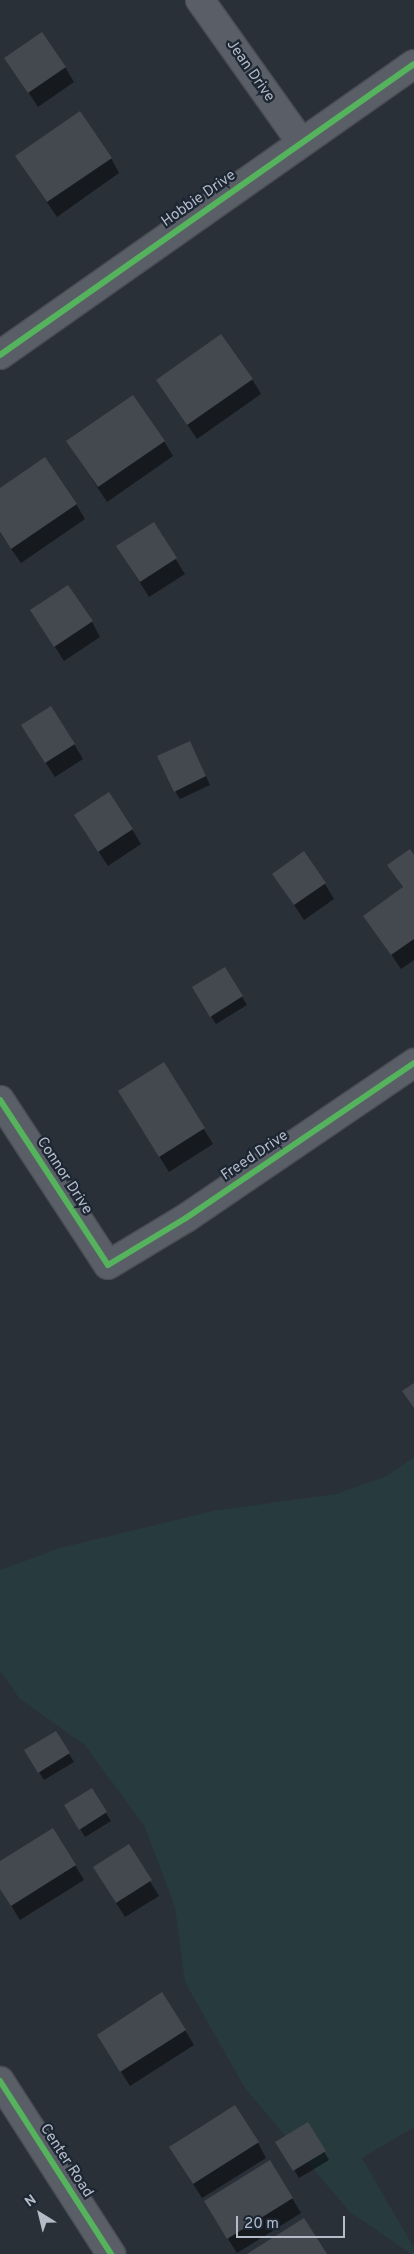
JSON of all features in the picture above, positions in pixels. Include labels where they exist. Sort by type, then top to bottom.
[{"type":"street","name":"Jean Drive","points":[[200,0],[301,142]]},
{"type":"street","name":"Hobbie Drive","points":[[0,355],[414,64]]},
{"type":"street","name":"Freed Drive","points":[[108,1265],[186,1218],[414,1063]]},
{"type":"street","name":"Connor Drive","points":[[0,1100],[108,1265]]},
{"type":"street","name":"Center Road","points":[[0,2081],[111,2254]]},
{"type":"green space","points":[[414,1457],[414,2127],[362,2158],[414,2248],[414,2254],[411,2254],[349,2211],[245,2088],[185,1982],[175,1907],[145,1827],[85,1745],[19,1698],[0,1670],[0,1570],[60,1548],[213,1511],[336,1494],[387,1476]]},
{"type":"building","points":[[42,32],[66,67],[28,93],[4,58]]},
{"type":"building","points":[[80,111],[112,158],[47,202],[15,156]]},
{"type":"building","points":[[221,334],[253,379],[187,425],[156,380]]},
{"type":"building","points":[[133,395],[165,441],[98,487],[66,441]]},
{"type":"building","points":[[45,457],[77,504],[11,549],[0,532],[0,488]]},
{"type":"building","points":[[154,522],[177,558],[140,582],[116,546]]},
{"type":"building","points":[[68,585],[93,621],[54,647],[30,610]]},
{"type":"building","points":[[51,706],[75,744],[45,763],[21,725]]},
{"type":"building","points":[[190,741],[206,776],[174,792],[157,756]]},
{"type":"building","points":[[109,792],[133,829],[98,852],[74,815]]},
{"type":"building","points":[[410,849],[414,855],[414,939],[391,955],[363,916],[403,887],[387,865]]},
{"type":"building","points":[[304,851],[326,883],[294,905],[272,874]]},
{"type":"building","points":[[225,967],[243,996],[210,1017],[192,987]]},
{"type":"building","points":[[164,1062],[205,1128],[159,1157],[118,1091]]},
{"type":"building","points":[[414,1383],[414,1408],[402,1391]]},
{"type":"building","points":[[56,1731],[70,1753],[38,1773],[24,1750]]},
{"type":"building","points":[[92,1788],[107,1812],[79,1830],[64,1805]]},
{"type":"building","points":[[53,1828],[76,1865],[11,1906],[0,1889],[0,1861]]},
{"type":"building","points":[[129,1844],[152,1880],[116,1903],[93,1867]]},
{"type":"building","points":[[162,1992],[186,2030],[120,2072],[97,2035]]},
{"type":"building","points":[[235,2105],[259,2142],[193,2184],[169,2147]]},
{"type":"building","points":[[308,2122],[326,2151],[293,2171],[275,2142]]},
{"type":"building","points":[[270,2160],[293,2198],[227,2239],[204,2201]]},
{"type":"building","points":[[304,2218],[327,2254],[247,2254]]},
{"type":"cycle path","points":[[0,355],[414,64]]},
{"type":"cycle path","points":[[0,1100],[108,1265],[186,1218],[414,1063]]},
{"type":"cycle path","points":[[0,2081],[111,2254]]}]
